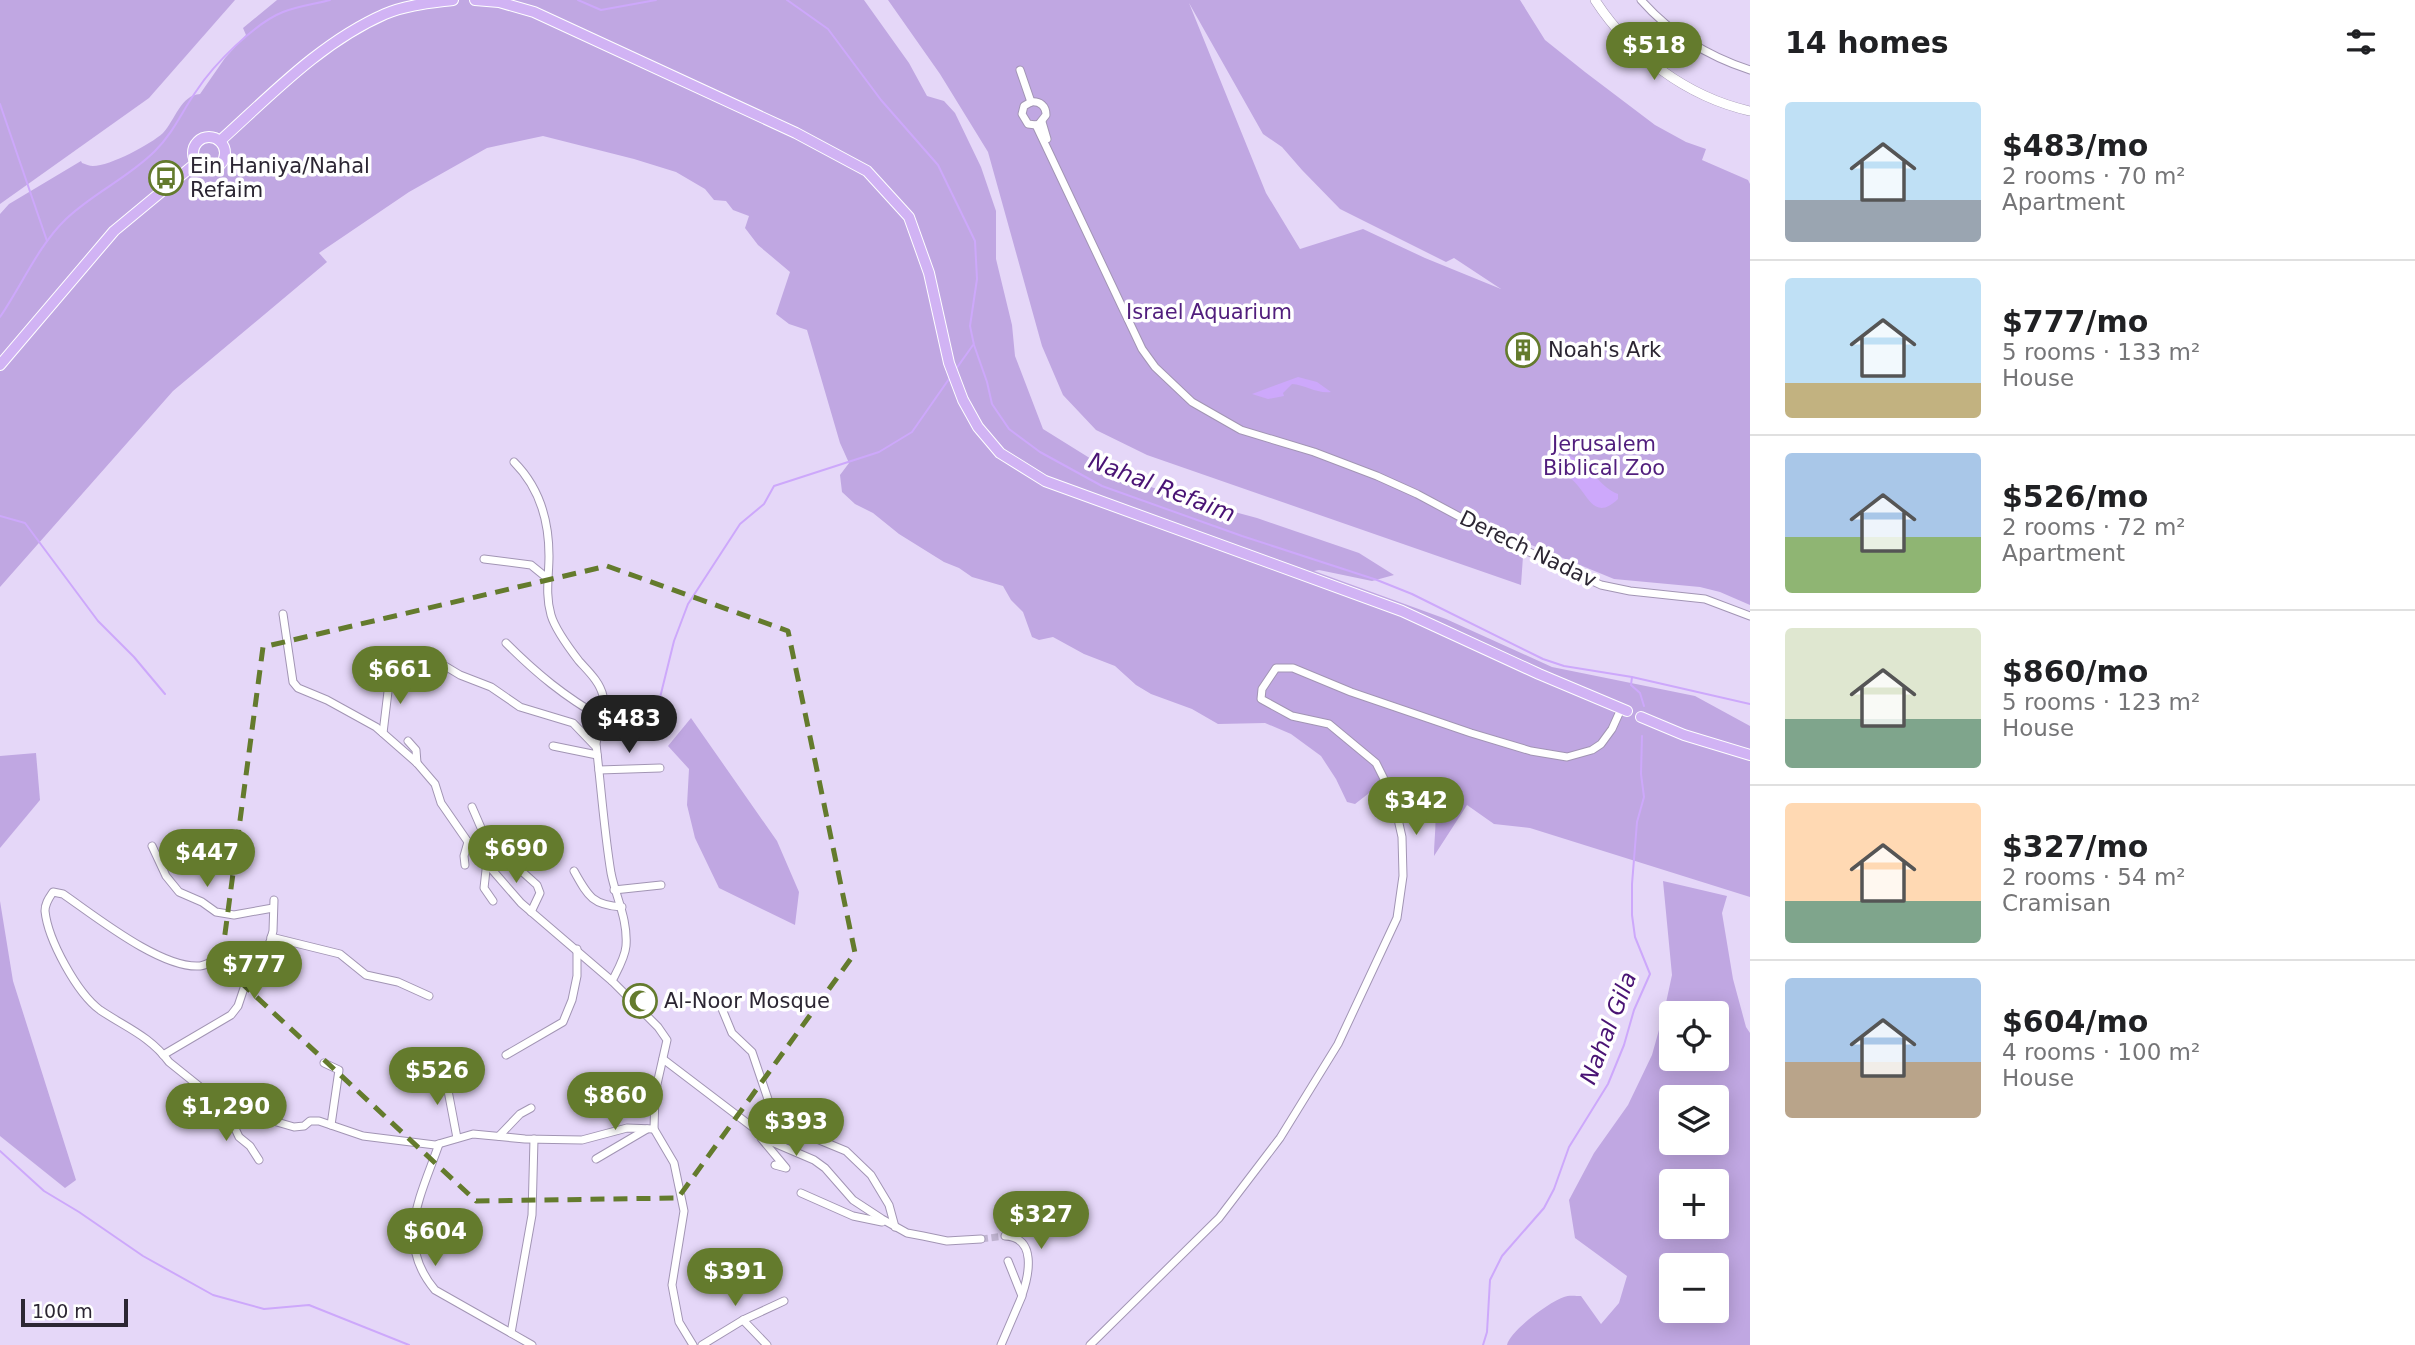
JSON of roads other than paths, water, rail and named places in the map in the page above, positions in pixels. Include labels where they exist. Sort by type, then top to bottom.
[{"type":"main road","points":[[220,141],[289,78],[338,40],[386,14],[422,4],[453,0]]},
{"type":"main road","points":[[475,0],[499,2],[534,12],[796,133],[867,171],[909,217],[929,273],[948,363],[973,418],[1000,453],[1045,481],[1228,550],[1402,611],[1624,710]]},
{"type":"main road","points":[[212,137],[220,141],[225,150],[221,164],[208,170],[196,163],[194,148],[199,140],[212,137]]},
{"type":"main road","points":[[0,365],[114,231],[196,163]]},
{"type":"main road","points":[[1641,718],[1684,735],[1750,755]]},
{"type":"street","points":[[1595,0],[1615,27],[1641,54],[1667,74],[1707,96],[1750,111]]},
{"type":"street","points":[[1641,0],[1667,26],[1687,41],[1712,55],[1750,70]]},
{"type":"street","points":[[1641,54],[1667,26]]},
{"type":"street","points":[[1020,70],[1031,102]]},
{"type":"street","points":[[1031,102],[1039,103],[1044,108],[1046,116],[1039,124],[1028,124],[1022,114],[1024,106],[1031,102]]},
{"type":"street","name":"Derech Nadav","points":[[1039,124],[1142,349],[1155,368],[1202,410],[1241,430],[1314,452],[1417,494],[1501,539],[1601,585],[1705,599],[1750,616]]},
{"type":"street","points":[[514,463],[537,491],[546,519],[549,555],[546,588],[551,617],[577,658],[597,682],[603,696],[604,713],[597,751],[614,890],[622,907],[626,950],[612,981]]},
{"type":"street","points":[[484,559],[531,565],[547,579]]},
{"type":"street","points":[[283,614],[293,682],[298,688],[373,725],[417,763],[435,784],[441,803],[468,842],[531,912],[612,981],[658,1027],[667,1040],[655,1093],[651,1129],[674,1163],[684,1211],[672,1285],[679,1322],[693,1345]]},
{"type":"street","points":[[506,643],[538,675],[568,698],[602,718]]},
{"type":"street","points":[[440,663],[460,675],[491,687],[520,707],[573,723],[597,751]]},
{"type":"street","points":[[1090,1345],[1219,1218],[1280,1138],[1338,1044],[1397,918],[1403,876],[1402,837],[1393,797],[1376,763],[1329,723],[1292,716],[1261,699],[1262,688],[1276,668],[1293,668],[1351,692],[1458,729],[1531,751],[1567,757],[1592,750],[1601,744],[1624,710]]},
{"type":"street","points":[[383,733],[390,675]]},
{"type":"street","points":[[408,741],[416,750],[417,763]]},
{"type":"street","points":[[553,746],[597,751]]},
{"type":"street","points":[[599,770],[660,768]]},
{"type":"street","points":[[472,807],[485,837],[488,864],[485,888],[493,901]]},
{"type":"street","points":[[465,865],[464,856],[468,842]]},
{"type":"street","points":[[152,846],[166,876],[179,892],[202,902],[216,912],[234,915],[274,904],[271,937],[252,964],[238,1006],[231,1015],[163,1055]]},
{"type":"street","points":[[507,858],[537,885],[540,893],[531,912]]},
{"type":"street","points":[[574,871],[587,894],[602,905],[622,907]]},
{"type":"street","points":[[614,890],[661,884]]},
{"type":"street","points":[[228,950],[204,966],[184,966],[128,940],[63,894],[53,892],[46,903],[45,912],[55,944],[75,982],[98,1009],[133,1029],[194,1084],[225,1107],[294,1127],[304,1126],[310,1121],[319,1121],[363,1136],[439,1144],[474,1134],[582,1140],[627,1128],[651,1129]]},
{"type":"street","points":[[271,937],[340,954],[366,975],[398,982],[429,996]]},
{"type":"street","points":[[506,1055],[563,1023],[577,976],[578,950]]},
{"type":"street","points":[[720,1004],[732,1033],[752,1052],[773,1114],[800,1132],[846,1151],[871,1175],[889,1205],[892,1225]]},
{"type":"street","points":[[663,1059],[754,1130],[772,1142],[814,1160],[825,1168],[853,1200],[892,1225],[907,1233],[947,1241],[981,1239]]},
{"type":"street","points":[[324,1063],[340,1070],[331,1125]]},
{"type":"street","points":[[416,1077],[446,1080],[457,1138]]},
{"type":"street","points":[[225,1107],[239,1138],[250,1146],[259,1160]]},
{"type":"street","points":[[499,1136],[520,1114],[531,1108]]},
{"type":"street","points":[[596,1159],[651,1129]]},
{"type":"street","points":[[754,1130],[786,1168],[775,1165]]},
{"type":"street","points":[[511,1334],[532,1216],[534,1139]]},
{"type":"street","points":[[439,1144],[413,1219],[414,1253],[425,1279],[435,1290],[532,1345]]},
{"type":"street","points":[[801,1193],[853,1216],[892,1225]]},
{"type":"street","points":[[1001,1345],[1028,1275],[1024,1244],[1018,1238],[1005,1236]]},
{"type":"street","points":[[1008,1261],[1022,1296]]},
{"type":"street","points":[[702,1345],[743,1320],[784,1301]]},
{"type":"street","points":[[743,1320],[767,1345]]},
{"type":"waterway","name":"Nahal Refaim","points":[[0,317],[56,230],[76,210],[134,169],[162,144],[204,80],[236,45],[272,17],[330,0]]},
{"type":"waterway","name":"Nahal Refaim","points":[[578,0],[601,10],[656,0]]},
{"type":"waterway","name":"Nahal Refaim","points":[[787,0],[828,29],[881,100],[938,165],[975,241],[977,279],[970,326],[992,404],[1009,429],[1040,452],[1102,486],[1412,594],[1543,659],[1564,666],[1632,677],[1750,704]]},
{"type":"waterway","points":[[0,104],[47,241]]},
{"type":"waterway","points":[[956,369],[973,345]]},
{"type":"waterway","points":[[651,734],[674,641],[688,604],[740,524],[764,504],[774,486],[879,452],[912,432],[949,379]]},
{"type":"waterway","points":[[0,516],[25,523],[98,621],[134,657],[165,694]]},
{"type":"waterway","name":"Nahal Gila","points":[[1632,677],[1631,685],[1640,693],[1644,706]]},
{"type":"waterway","name":"Nahal Gila","points":[[1483,1345],[1487,1332],[1490,1280],[1502,1256],[1544,1208],[1554,1189],[1569,1147],[1608,1084],[1624,1045],[1634,1010],[1650,974],[1635,937],[1632,915],[1637,822],[1644,797],[1641,774],[1642,736]]},
{"type":"waterway","points":[[0,1151],[44,1191],[143,1256],[213,1295],[264,1309],[309,1305],[409,1345]]},
{"type":"tunnel","points":[[981,1239],[1005,1236]]},
{"type":"place","name":"Ein Haniya/Nahal Refaim","points":[[166,178]]},
{"type":"place","name":"Noah's Ark","points":[[1523,350]]},
{"type":"place","name":"Al-Noor Mosque","points":[[640,1001]]},
{"type":"park label","name":"Israel Aquarium","points":[[1209,312]]},
{"type":"park label","name":"Jerusalem Biblical Zoo","points":[[1604,456]]}]
